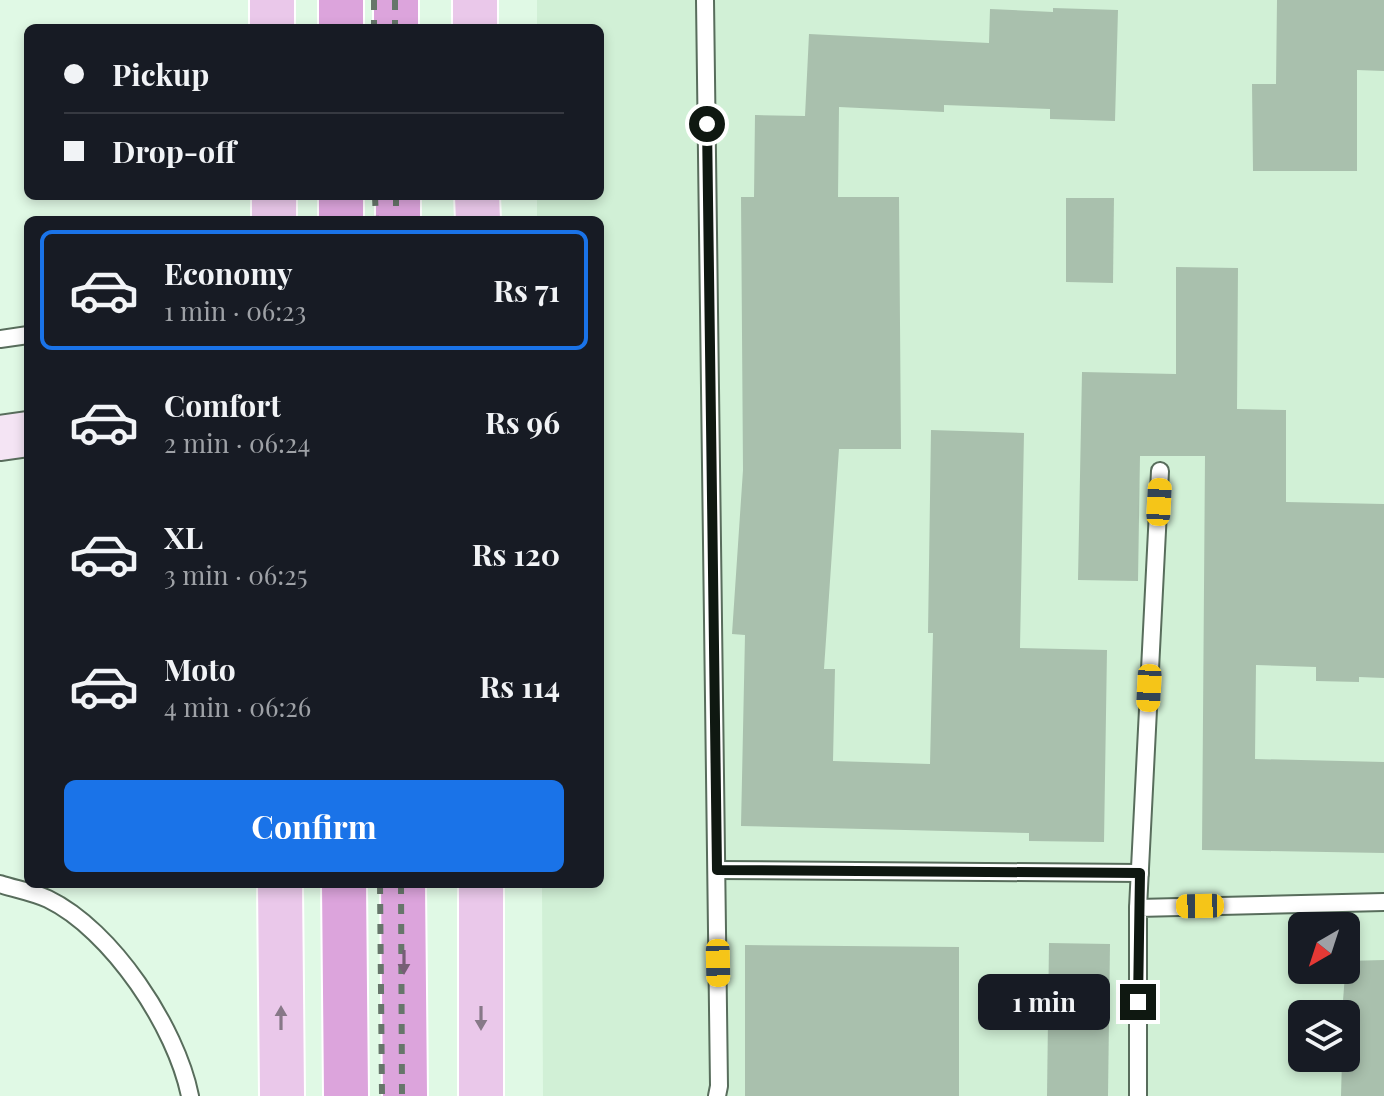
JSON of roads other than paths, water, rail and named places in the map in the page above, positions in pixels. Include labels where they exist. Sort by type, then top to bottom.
[{"type":"highway","points":[[341,0],[341,24]]},
{"type":"highway","points":[[396,0],[396,24]]},
{"type":"highway","points":[[344,888],[346,1096]]},
{"type":"highway","points":[[403,888],[405,1096]]},
{"type":"main road","points":[[272,0],[272,24]]},
{"type":"main road","points":[[475,0],[475,24]]},
{"type":"main road","points":[[280,888],[282,1096]]},
{"type":"main road","points":[[481,888],[481,1096]]},
{"type":"street","points":[[0,438],[24,435]]},
{"type":"lane","points":[[705,0],[717,870],[717,1096]]},
{"type":"lane","points":[[0,339],[24,336]]},
{"type":"lane","points":[[1138,1096],[1138,908],[1160,471]]},
{"type":"lane","points":[[717,870],[1140,873]]},
{"type":"lane","points":[[0,884],[48,899],[94,932],[131,976],[163,1025],[190,1096]]},
{"type":"lane","points":[[1138,908],[1384,902]]},
{"type":"railway","points":[[374,0],[374,24]]},
{"type":"railway","points":[[395,0],[395,24]]},
{"type":"railway","points":[[375,200],[376,216]]},
{"type":"railway","points":[[396,200],[396,216]]},
{"type":"railway","points":[[380,888],[382,1096]]},
{"type":"railway","points":[[401,888],[402,1096]]}]
